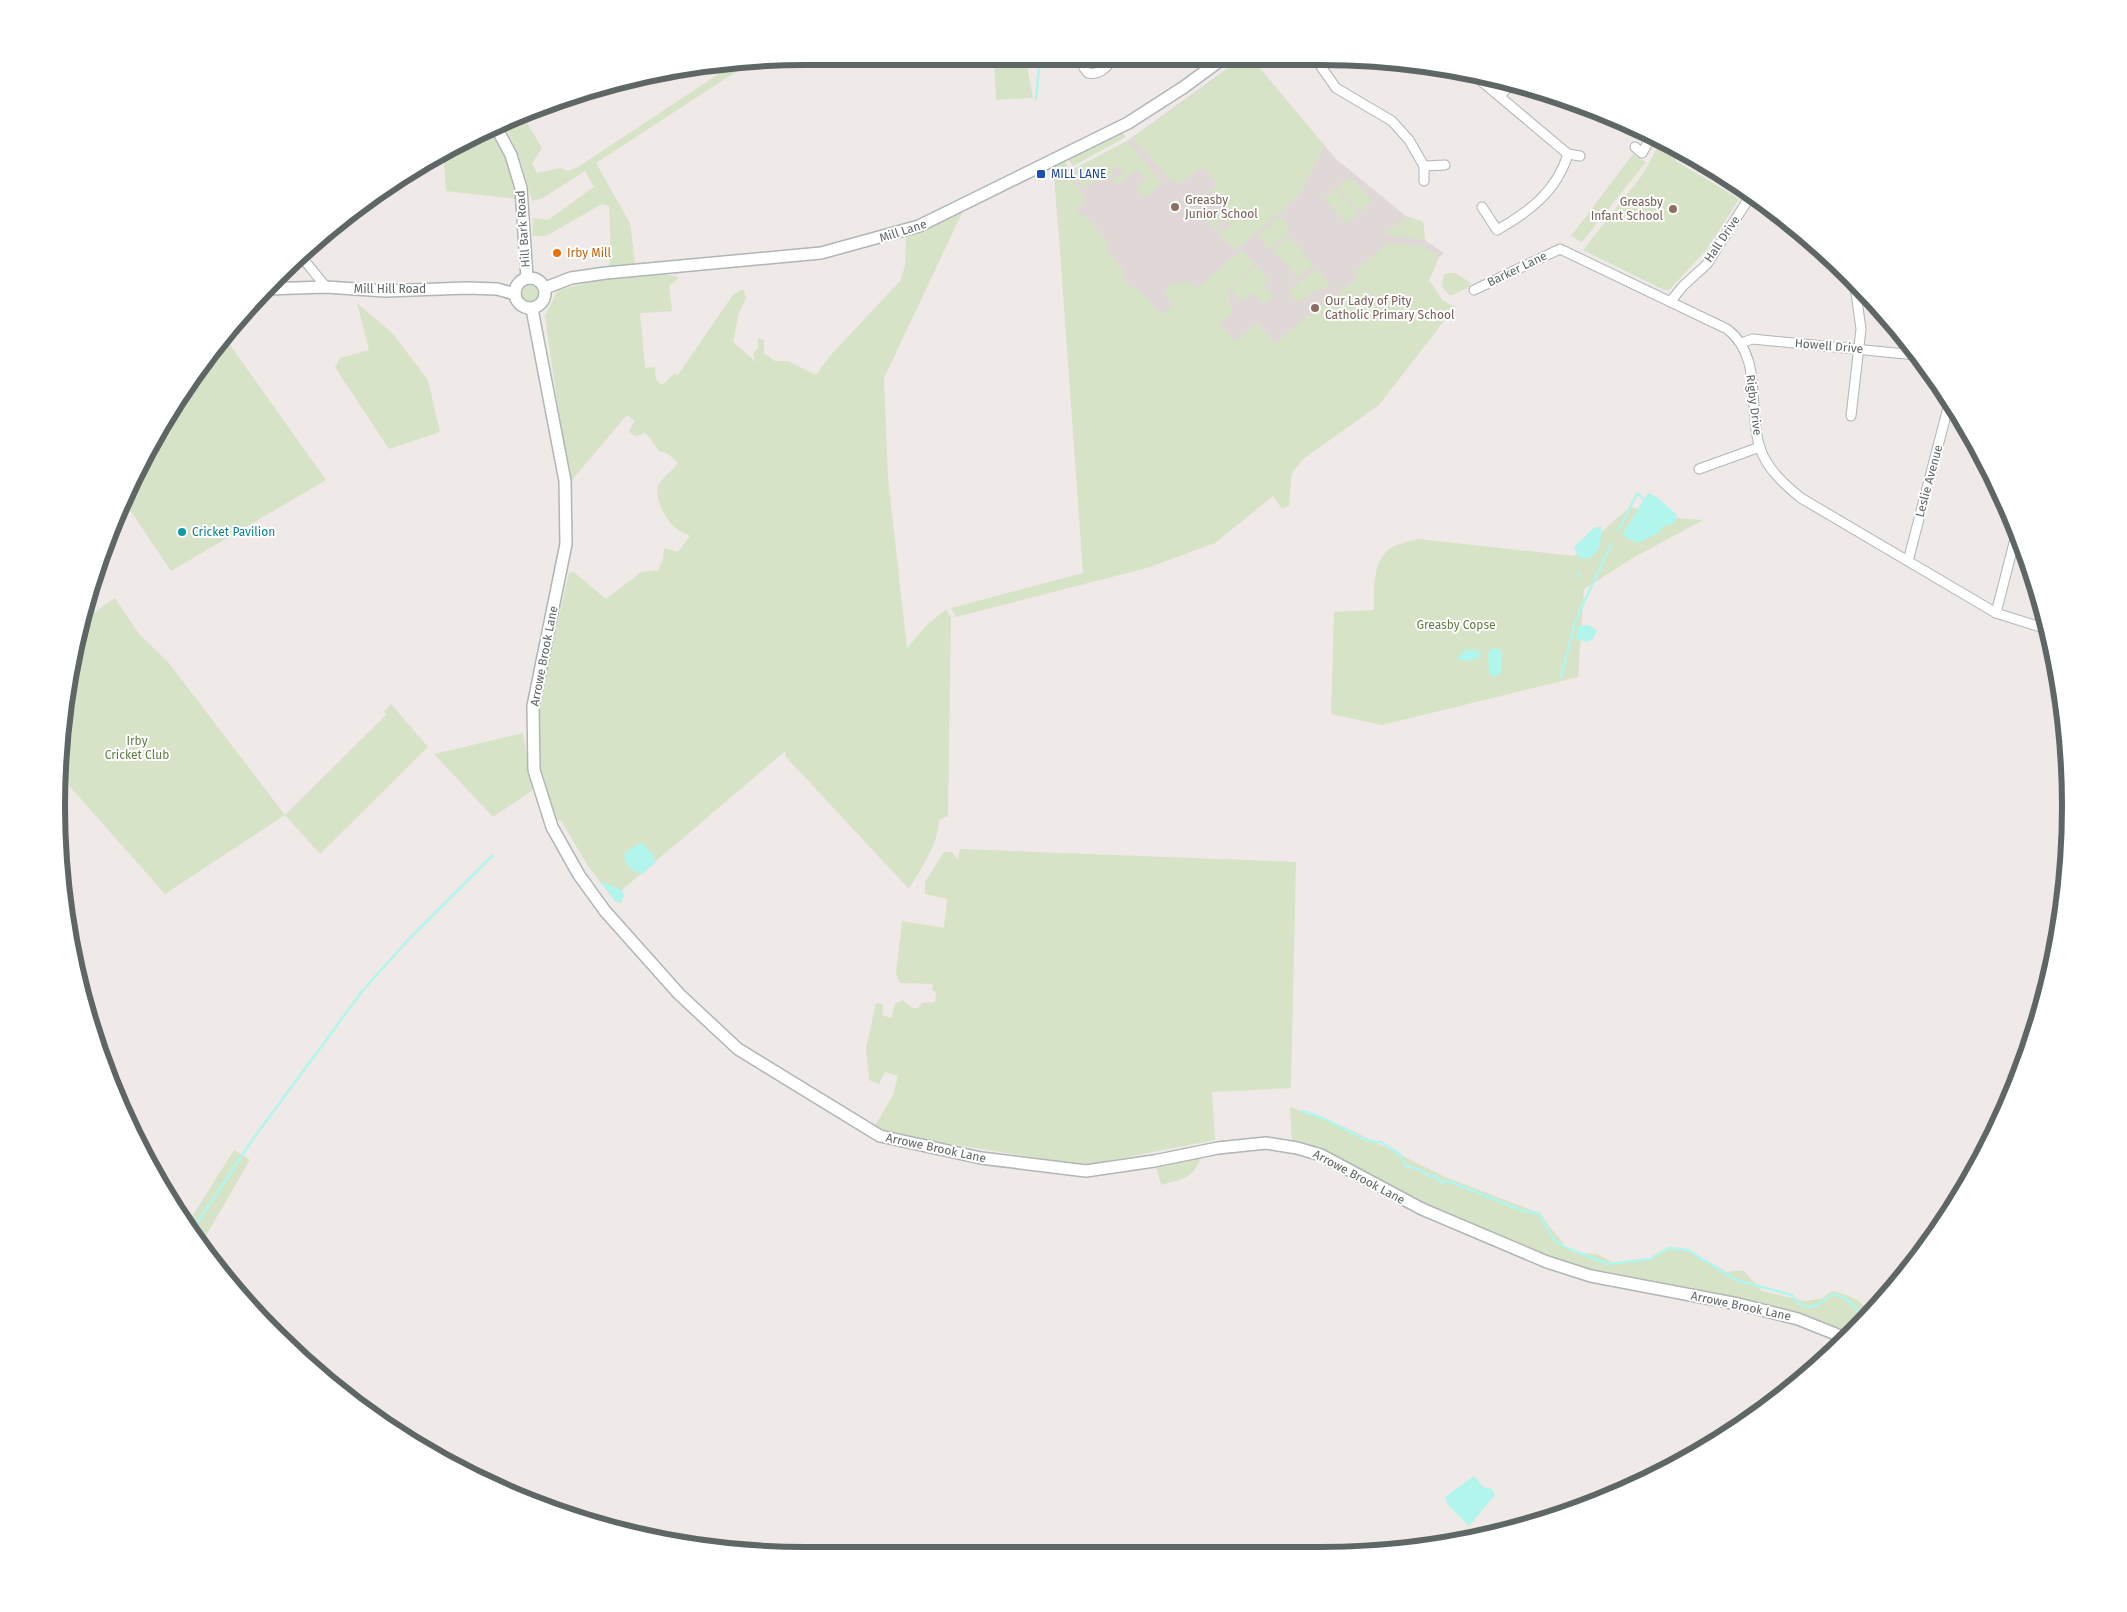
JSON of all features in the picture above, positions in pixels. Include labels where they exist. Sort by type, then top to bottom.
[{"type":"street","points":[[1083,65],[1088,73],[1094,74],[1099,73],[1107,65]]},
{"type":"street","name":"Mill Lane","points":[[545,288],[571,278],[606,273],[821,252],[920,226],[1128,123],[1184,87],[1214,65]]},
{"type":"street","points":[[1320,65],[1336,88],[1392,121],[1409,140],[1424,166],[1424,181]]},
{"type":"street","points":[[1484,83],[1568,154],[1580,156]]},
{"type":"street","points":[[1500,96],[1507,89]]},
{"type":"street","name":"Hill Bark Road","points":[[499,132],[511,154],[521,188],[527,278]]},
{"type":"street","points":[[1635,147],[1642,152],[1649,141]]},
{"type":"street","points":[[1482,207],[1497,230],[1526,214],[1555,183],[1568,154]]},
{"type":"street","points":[[1424,166],[1445,165]]},
{"type":"street","name":"Hall Drive","points":[[1670,302],[1683,286],[1707,264],[1748,200]]},
{"type":"street","name":"Barker Lane","points":[[1474,290],[1560,249],[1670,302]]},
{"type":"street","points":[[305,261],[326,287]]},
{"type":"street","points":[[527,278],[538,280],[545,288],[543,302],[532,309],[522,306],[515,294],[517,285],[527,278]]},
{"type":"street","name":"Mill Hill Road","points":[[276,289],[326,287],[385,291],[467,288],[496,289],[515,294]]},
{"type":"street","points":[[1851,416],[1861,349],[1861,329],[1856,294]]},
{"type":"street","points":[[1670,302],[1727,329],[1742,343]]},
{"type":"street","name":"Arrowe Brook Lane","points":[[532,309],[565,482],[566,544],[533,706],[534,770],[552,826],[579,875],[605,910],[679,994],[738,1049],[880,1136],[981,1158],[1086,1171],[1154,1161],[1218,1148],[1266,1143],[1289,1146],[1321,1155],[1422,1209],[1547,1262],[1591,1276],[1738,1304],[1798,1319],[1839,1335]]},
{"type":"street","name":"Howell Drive","points":[[1742,343],[1752,340],[1908,354]]},
{"type":"street","name":"Rigby Drive","points":[[1742,343],[1749,364],[1760,447],[1773,472],[1801,498],[1908,562],[1996,613],[2040,627]]},
{"type":"street","name":"Leslie Avenue","points":[[1908,562],[1947,411]]},
{"type":"street","points":[[1699,469],[1760,447]]},
{"type":"street","points":[[1996,613],[2014,543]]},
{"type":"shaded area","points":[[1232,65],[1257,65],[1336,159],[1406,216],[1423,222],[1425,240],[1444,253],[1439,257],[1429,280],[1442,300],[1269,465],[1058,226],[1054,175],[1074,169],[1127,141]]},
{"type":"green space","points":[[994,65],[1027,65],[1033,98],[996,100]]},
{"type":"green space","points":[[1232,65],[1257,65],[1324,145],[1299,195],[1240,247],[1233,249],[1218,232],[1221,229],[1224,232],[1231,226],[1225,218],[1217,224],[1219,227],[1216,230],[1208,221],[1224,206],[1211,191],[1218,184],[1202,166],[1180,184],[1171,181],[1133,137]]},
{"type":"green space","points":[[741,68],[596,163],[630,223],[635,264],[609,268],[609,206],[602,204],[546,236],[532,236],[533,218],[548,220],[594,187],[585,171],[543,198],[532,201],[520,158],[506,128],[525,120],[542,148],[532,163],[537,173],[560,168],[568,171],[578,167],[725,70]]},
{"type":"green space","points":[[495,133],[504,148],[516,199],[446,191],[444,159]]},
{"type":"green space","points":[[1122,133],[1126,137],[1073,166],[1068,159]]},
{"type":"green space","points":[[1127,141],[1162,182],[1146,199],[1136,186],[1145,178],[1137,170],[1118,185],[1112,178],[1115,176],[1117,178],[1124,173],[1118,166],[1111,171],[1113,175],[1110,177],[1108,175],[1083,187],[1074,169]]},
{"type":"green space","name":"Greasby Infant School","points":[[1658,146],[1674,155],[1676,161],[1739,199],[1708,248],[1669,290],[1664,290],[1583,250],[1643,174]]},
{"type":"green space","points":[[1633,154],[1646,162],[1582,242],[1571,236]]},
{"type":"green space","points":[[1065,161],[1085,201],[1076,209],[1082,217],[1085,215],[1110,245],[1106,249],[1126,273],[1122,276],[1133,289],[1136,287],[1162,315],[1173,305],[1163,293],[1173,284],[1188,281],[1196,289],[1242,250],[1255,264],[1228,288],[1232,313],[1220,324],[1235,342],[1258,323],[1275,344],[1309,314],[1312,316],[1358,277],[1354,272],[1388,243],[1422,246],[1439,257],[1429,280],[1442,300],[1455,307],[1379,405],[1303,459],[1292,473],[1289,506],[1282,509],[1273,496],[1215,543],[1147,568],[956,617],[951,608],[1083,573],[1054,167]]},
{"type":"green space","points":[[1349,176],[1372,201],[1360,212],[1337,187]]},
{"type":"green space","points":[[1335,188],[1358,214],[1347,224],[1324,198]]},
{"type":"green space","points":[[963,211],[884,378],[888,478],[907,648],[926,626],[946,609],[951,618],[948,816],[939,820],[936,839],[928,856],[909,889],[786,757],[785,751],[622,890],[624,896],[621,903],[615,901],[588,866],[562,822],[555,819],[539,771],[538,708],[569,573],[574,572],[606,599],[641,572],[658,570],[663,559],[664,548],[678,552],[690,536],[677,529],[670,522],[661,507],[657,491],[660,483],[678,463],[668,454],[659,451],[646,433],[636,436],[629,432],[635,421],[627,415],[571,481],[559,415],[545,316],[557,291],[619,277],[655,274],[679,278],[669,286],[672,311],[640,313],[645,368],[655,367],[656,380],[662,385],[675,373],[678,375],[732,296],[743,289],[746,298],[739,312],[733,342],[756,362],[753,354],[758,348],[758,338],[764,340],[764,353],[775,361],[788,361],[816,375],[829,357],[900,281],[905,266],[906,237]]},
{"type":"green space","points":[[1281,216],[1289,226],[1288,233],[1269,249],[1258,236]]},
{"type":"green space","points":[[1406,216],[1423,222],[1425,240],[1385,235]]},
{"type":"green space","points":[[1289,236],[1314,265],[1298,278],[1273,250]]},
{"type":"green space","points":[[1256,266],[1268,280],[1263,284],[1274,296],[1263,305],[1253,292],[1242,302],[1230,288]]},
{"type":"green space","points":[[1316,268],[1330,285],[1325,289],[1315,290],[1299,303],[1288,291]]},
{"type":"green space","points":[[1455,273],[1471,283],[1469,287],[1449,295],[1442,286],[1444,274]]},
{"type":"green space","points":[[530,284],[536,287],[539,293],[536,299],[530,302],[524,299],[521,293],[524,287]]},
{"type":"green space","points":[[357,303],[393,334],[428,380],[440,432],[389,449],[335,367],[340,358],[369,350]]},
{"type":"green space","points":[[228,342],[326,480],[171,571],[128,507],[164,435],[190,394]]},
{"type":"green space","name":"Greasby Copse","points":[[1630,507],[1674,518],[1703,520],[1631,559],[1584,589],[1578,677],[1382,725],[1331,714],[1334,612],[1374,610],[1378,566],[1387,551],[1394,546],[1417,539],[1574,556]]},
{"type":"green space","name":"Irby Cricket Club","points":[[115,598],[139,634],[168,662],[285,815],[165,894],[66,782],[71,709],[79,661],[90,616]]},
{"type":"green space","points":[[391,704],[428,747],[320,854],[285,815],[386,715],[384,711]]},
{"type":"green space","points":[[523,733],[533,790],[493,817],[434,754]]},
{"type":"green space","points":[[960,849],[1296,862],[1291,1088],[1212,1092],[1215,1140],[1091,1164],[1070,1163],[913,1138],[874,1127],[893,1095],[898,1076],[885,1072],[879,1084],[869,1080],[866,1048],[876,1003],[883,1004],[882,1015],[891,1018],[895,1004],[903,1000],[912,1008],[918,1008],[922,1003],[935,1002],[936,992],[932,990],[933,984],[900,983],[896,974],[902,921],[944,928],[947,899],[925,894],[925,882],[944,852],[952,852],[958,860]]},
{"type":"green space","points":[[2007,1073],[2012,1074],[2006,1090],[2005,1092]]},
{"type":"green space","points":[[1290,1107],[1347,1128],[1445,1177],[1539,1213],[1567,1248],[1581,1253],[1597,1254],[1614,1263],[1650,1259],[1669,1248],[1688,1250],[1727,1272],[1743,1270],[1762,1291],[1804,1301],[1821,1299],[1832,1291],[1854,1298],[1866,1308],[1843,1332],[1827,1323],[1795,1313],[1589,1270],[1541,1254],[1471,1226],[1388,1187],[1321,1150],[1292,1141]]},
{"type":"green space","points":[[234,1150],[250,1160],[204,1238],[191,1219]]},
{"type":"green space","points":[[1202,1155],[1195,1169],[1187,1177],[1161,1185],[1156,1165]]},
{"type":"green space","points":[[1545,1510],[1547,1512],[1532,1516],[1532,1513]]},
{"type":"water","points":[[1648,493],[1657,497],[1677,515],[1675,523],[1663,526],[1659,533],[1637,543],[1622,535]]},
{"type":"water","points":[[1595,527],[1601,527],[1598,549],[1591,557],[1579,558],[1574,547]]},
{"type":"water","points":[[1588,625],[1597,630],[1593,639],[1587,642],[1576,639],[1578,626]]},
{"type":"water","points":[[1494,647],[1502,651],[1501,673],[1493,677],[1489,674],[1488,652]]},
{"type":"water","points":[[1473,649],[1481,653],[1480,657],[1466,661],[1457,658],[1465,650]]},
{"type":"water","points":[[641,842],[653,854],[655,863],[642,874],[629,867],[624,854]]},
{"type":"water","points":[[600,881],[622,890],[624,896],[621,903],[615,901]]},
{"type":"water","points":[[1474,1476],[1483,1487],[1492,1489],[1495,1495],[1469,1526],[1447,1504],[1445,1497]]},
{"type":"waterway","points":[[1036,99],[1039,65]]},
{"type":"waterway","points":[[1618,531],[1637,494],[1644,500]]},
{"type":"waterway","points":[[1561,677],[1575,622],[1611,544]]},
{"type":"waterway","points":[[1578,577],[1579,572]]},
{"type":"waterway","points":[[195,1225],[253,1139],[363,990],[410,938],[493,855]]},
{"type":"waterway","points":[[1302,1111],[1325,1119],[1368,1141],[1381,1142],[1399,1154],[1406,1166],[1420,1170],[1430,1177],[1435,1175],[1440,1182],[1451,1182],[1523,1211],[1539,1213],[1554,1240],[1567,1248],[1608,1264],[1650,1259],[1669,1248],[1688,1250],[1736,1280],[1792,1295],[1798,1303],[1810,1307],[1819,1304],[1833,1294],[1847,1299],[1860,1314]]},
{"type":"place","name":"MILL LANE","points":[[1041,174]]},
{"type":"place","name":"Greasby Junior School","points":[[1175,207]]},
{"type":"place","name":"Greasby Infant School","points":[[1673,209]]},
{"type":"place","name":"Irby Mill","points":[[557,253]]},
{"type":"place","name":"Our Lady of Pity Catholic Primary School","points":[[1315,308]]},
{"type":"place","name":"Cricket Pavilion","points":[[182,532]]}]
